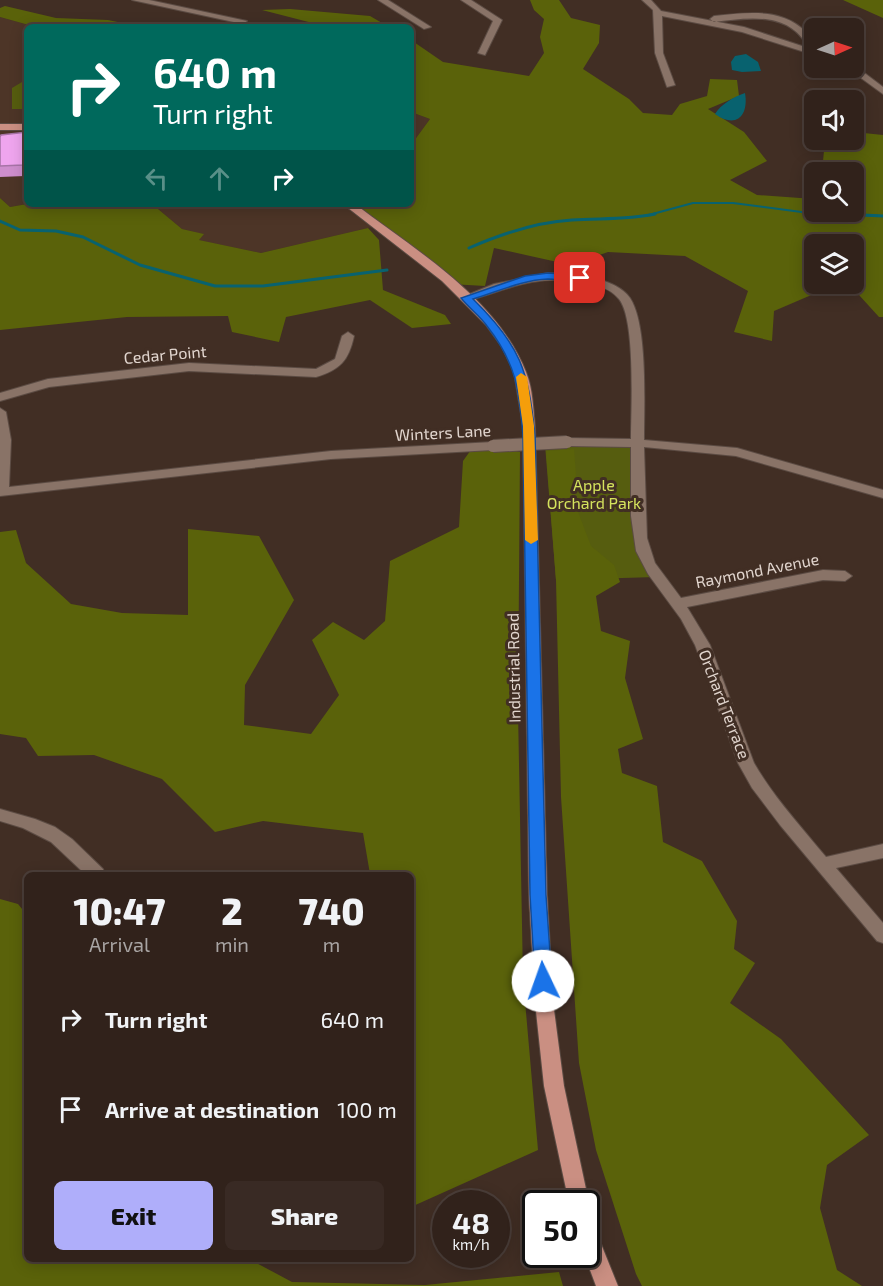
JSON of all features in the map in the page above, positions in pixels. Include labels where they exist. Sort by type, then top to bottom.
[{"type":"main road","points":[[0,127],[24,127]]},
{"type":"main road","name":"Industrial Road","points":[[352,207],[466,298],[489,321],[506,343],[520,373],[525,394],[529,426],[538,895],[544,1002],[554,1086],[576,1190]]},
{"type":"main road","points":[[600,1268],[607,1286]]},
{"type":"street","points":[[136,0],[243,21]]},
{"type":"street","points":[[382,0],[427,27]]},
{"type":"street","points":[[465,0],[498,20],[482,53]]},
{"type":"street","points":[[646,0],[656,8],[658,14],[660,52],[670,85]]},
{"type":"street","points":[[658,14],[744,30],[804,48]]},
{"type":"street","points":[[693,21],[767,14],[785,20],[804,34]]},
{"type":"street","points":[[864,76],[883,91]]},
{"type":"street","name":"Orchard Terrace","points":[[466,298],[510,282],[548,276],[580,278],[608,287],[623,297],[631,309],[638,506],[641,546],[649,566],[700,641],[733,733],[756,781],[883,936]]},
{"type":"street","name":"Cedar Point","points":[[0,397],[48,383],[201,366],[296,374],[316,373],[331,369],[340,362],[348,336]]},
{"type":"street","points":[[0,412],[3,418],[4,437],[1,492]]},
{"type":"street","name":"Winters Lane","points":[[1,492],[331,455],[567,442],[637,443],[737,452],[883,494]]},
{"type":"street","name":"Raymond Avenue","points":[[677,604],[823,575],[845,576]]},
{"type":"street","points":[[0,815],[25,821],[56,837],[73,849],[95,872]]},
{"type":"street","points":[[823,864],[883,851]]},
{"type":"shaded area","points":[[0,17],[25,24],[24,205],[10,207],[0,198]]},
{"type":"shaded area","points":[[414,113],[430,119],[414,141]]},
{"type":"shaded area","points":[[156,207],[352,207],[377,226],[261,253],[198,240],[203,234],[182,229]]},
{"type":"green space","points":[[530,0],[559,0],[571,18],[600,25],[599,43],[583,69],[629,99],[643,113],[672,115],[680,104],[707,96],[710,79],[737,80],[739,96],[708,109],[744,132],[767,161],[730,180],[757,195],[804,198],[804,222],[864,222],[864,162],[823,162],[824,150],[864,150],[864,133],[883,135],[883,317],[879,317],[858,294],[864,294],[864,234],[804,234],[804,294],[814,294],[774,311],[772,341],[734,332],[748,291],[685,256],[608,252],[571,265],[494,248],[485,286],[450,284],[352,207],[414,207],[414,141],[430,119],[414,113],[414,42],[443,62],[529,76],[544,53],[540,37],[544,19],[534,10]]},
{"type":"green space","points":[[843,0],[883,0],[883,18]]},
{"type":"green space","points":[[5,6],[56,18],[108,20],[127,24],[25,24],[0,17],[0,8]]},
{"type":"green space","points":[[290,9],[370,16],[384,24],[316,24],[262,10]]},
{"type":"green space","points":[[24,81],[24,109],[12,109],[12,88]]},
{"type":"green space","points":[[0,198],[10,207],[24,205],[24,207],[156,207],[182,229],[204,234],[199,240],[261,253],[368,228],[379,240],[383,290],[445,315],[451,324],[412,328],[370,300],[286,317],[279,342],[232,332],[228,316],[127,317],[0,330]]},
{"type":"green space","name":"Apple Orchard Park","points":[[637,443],[639,534],[656,577],[556,580],[545,445]]},
{"type":"green space","points":[[493,446],[520,452],[518,710],[523,978],[538,1150],[449,1190],[432,1190],[432,1198],[414,1206],[414,872],[370,872],[363,833],[263,821],[215,832],[162,779],[94,755],[38,756],[26,738],[0,734],[0,532],[16,530],[26,563],[71,604],[122,613],[188,615],[188,529],[259,536],[294,600],[245,685],[244,725],[311,734],[339,695],[312,640],[333,622],[364,640],[385,621],[390,561],[459,527],[463,461],[473,447]]},
{"type":"green space","points":[[574,449],[576,475],[572,496],[591,546],[614,565],[620,582],[596,596],[601,631],[630,641],[625,678],[643,739],[618,749],[622,773],[657,786],[663,842],[702,861],[737,921],[734,949],[755,963],[730,1003],[781,1039],[869,1135],[827,1165],[820,1208],[837,1270],[862,1286],[642,1286],[636,1274],[596,1150],[579,1063],[561,797],[556,580],[546,451]]},
{"type":"green space","points":[[0,899],[18,904],[24,911],[24,1262],[255,1262],[292,1282],[425,1285],[559,1272],[563,1286],[0,1286]]},
{"type":"water","points":[[746,54],[758,62],[761,71],[732,70],[731,62],[735,56]]},
{"type":"water","points":[[745,93],[745,108],[739,118],[729,120],[715,114],[728,101]]},
{"type":"building","points":[[24,132],[23,165],[0,166],[1,135]]},
{"type":"waterway","points":[[649,215],[693,203],[733,203],[809,213],[880,216]]},
{"type":"waterway","points":[[649,215],[655,214]]},
{"type":"waterway","points":[[469,248],[506,234],[546,223],[649,215]]},
{"type":"waterway","points":[[645,216],[649,215]]},
{"type":"waterway","points":[[864,215],[883,216]]},
{"type":"waterway","points":[[0,221],[20,230],[56,231],[83,237],[140,265],[215,286],[263,286],[387,270]]},
{"type":"slow traffic","points":[[521,377],[529,426],[531,540]]},
{"type":"route","points":[[543,981],[538,895],[529,426],[520,373],[506,343],[489,321],[466,298],[528,278],[548,276],[580,278]]}]
